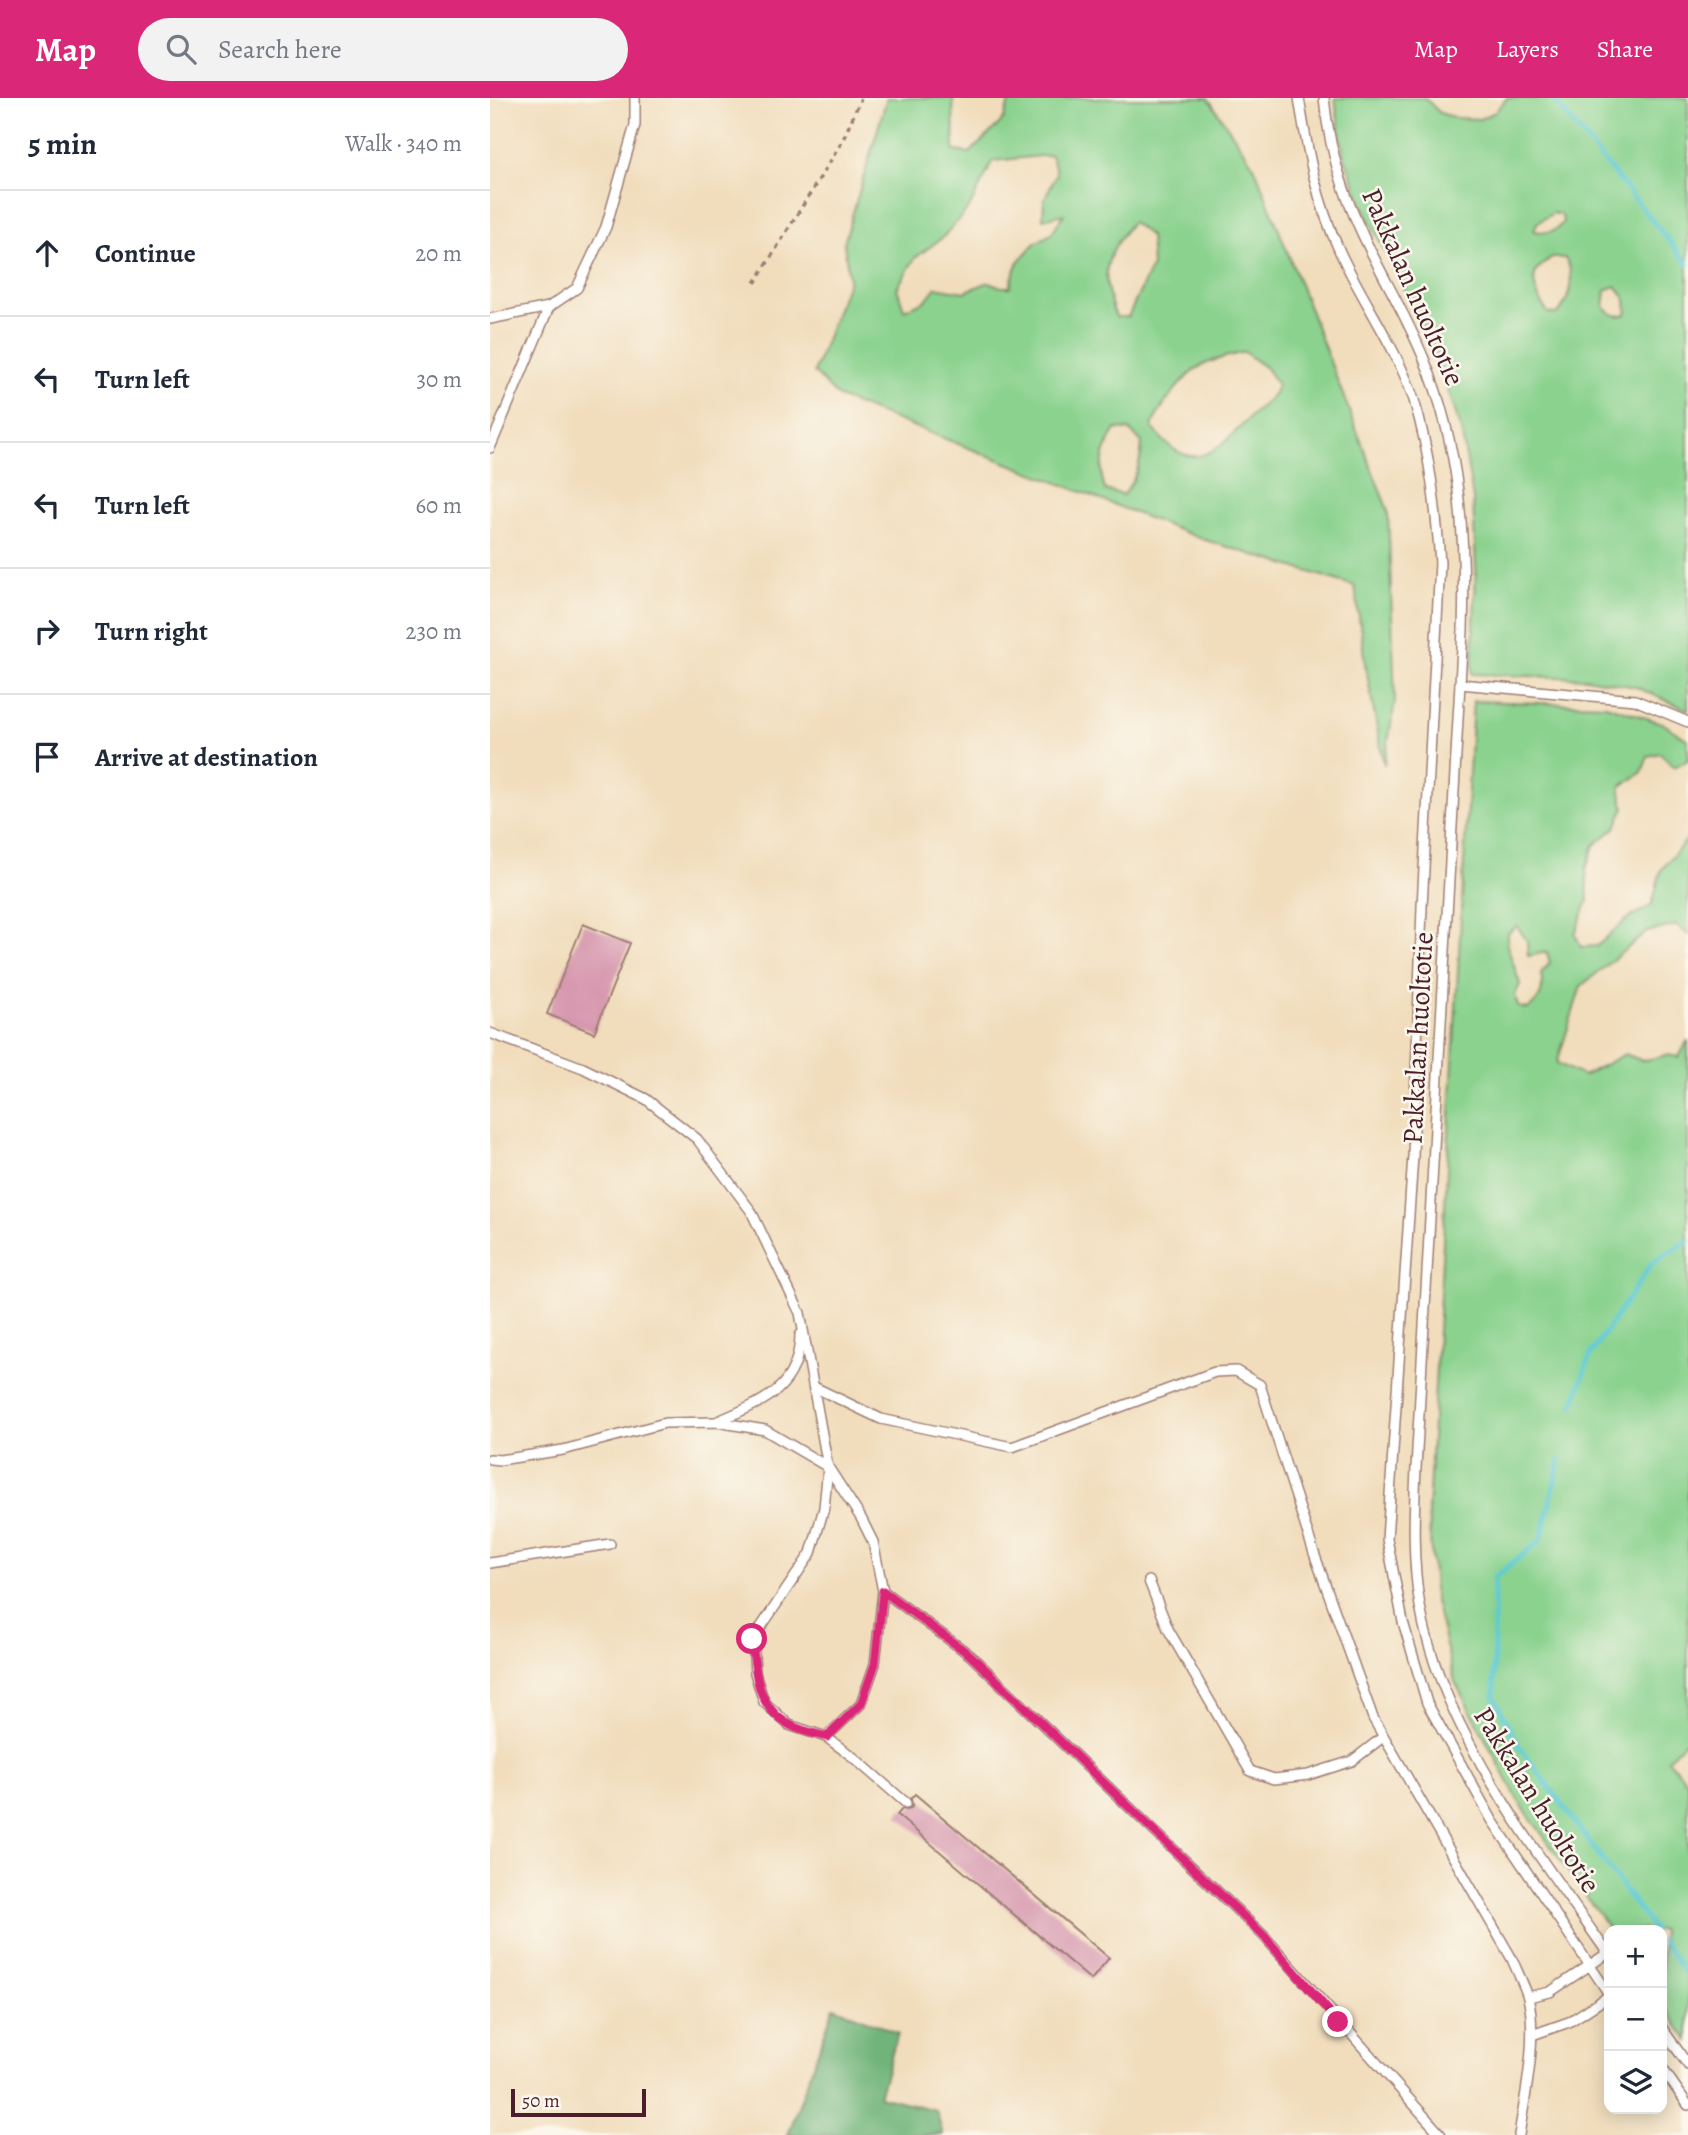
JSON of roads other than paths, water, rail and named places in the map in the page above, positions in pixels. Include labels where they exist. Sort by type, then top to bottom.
[{"type":"lane","points":[[490,319],[549,307],[577,288],[606,227],[635,125],[635,98]]},
{"type":"lane","points":[[1299,98],[1318,198],[1340,253],[1392,350],[1413,399],[1436,508],[1440,563],[1422,907],[1413,1156],[1387,1539],[1403,1622],[1427,1703],[1492,1819],[1604,1988]]},
{"type":"lane","name":"Pakkalan huoltotie","points":[[1324,98],[1331,147],[1343,187],[1424,358],[1440,403],[1452,447],[1460,496],[1464,550],[1460,684],[1416,1468],[1416,1575],[1424,1628],[1434,1659],[1472,1746],[1528,1838],[1604,1947]]},
{"type":"lane","points":[[490,448],[549,307]]},
{"type":"lane","points":[[1460,684],[1635,701],[1688,722]]},
{"type":"lane","points":[[490,1033],[583,1068],[646,1098],[697,1139],[751,1211],[800,1313],[828,1467],[824,1508],[811,1553],[752,1639],[755,1673],[764,1702],[789,1725],[827,1737],[906,1803]]},
{"type":"lane","points":[[717,1422],[765,1401],[786,1384],[800,1354],[800,1313]]},
{"type":"lane","points":[[814,1387],[881,1419],[1012,1447],[1214,1371],[1236,1371],[1260,1385],[1323,1579],[1373,1718],[1512,1959],[1528,1997],[1531,2035],[1528,2079],[1519,2135]]},
{"type":"lane","points":[[490,1459],[500,1460],[563,1450],[665,1423],[717,1422],[765,1430],[828,1467],[873,1542],[883,1591],[875,1664],[861,1704],[827,1737]]},
{"type":"lane","points":[[490,1563],[610,1544]]},
{"type":"lane","points":[[1149,1581],[1168,1629],[1250,1771],[1274,1779],[1308,1775],[1352,1761],[1383,1737]]},
{"type":"lane","points":[[883,1591],[970,1655],[1264,1936],[1441,2135]]},
{"type":"lane","points":[[1528,1997],[1550,1992],[1604,1957]]},
{"type":"lane","points":[[1531,2035],[1569,2022],[1604,1998]]},
{"type":"lane","points":[[1667,2035],[1688,2065]]},
{"type":"lane","points":[[1667,2075],[1688,2105]]},
{"type":"waterway","points":[[1552,98],[1688,264]]},
{"type":"waterway","points":[[1573,1406],[1590,1355],[1652,1263],[1688,1241]]},
{"type":"waterway","points":[[1560,1460],[1541,1540],[1494,1578],[1494,1697],[1519,1746],[1650,1925]]},
{"type":"waterway","points":[[1667,1948],[1688,1977]]}]
